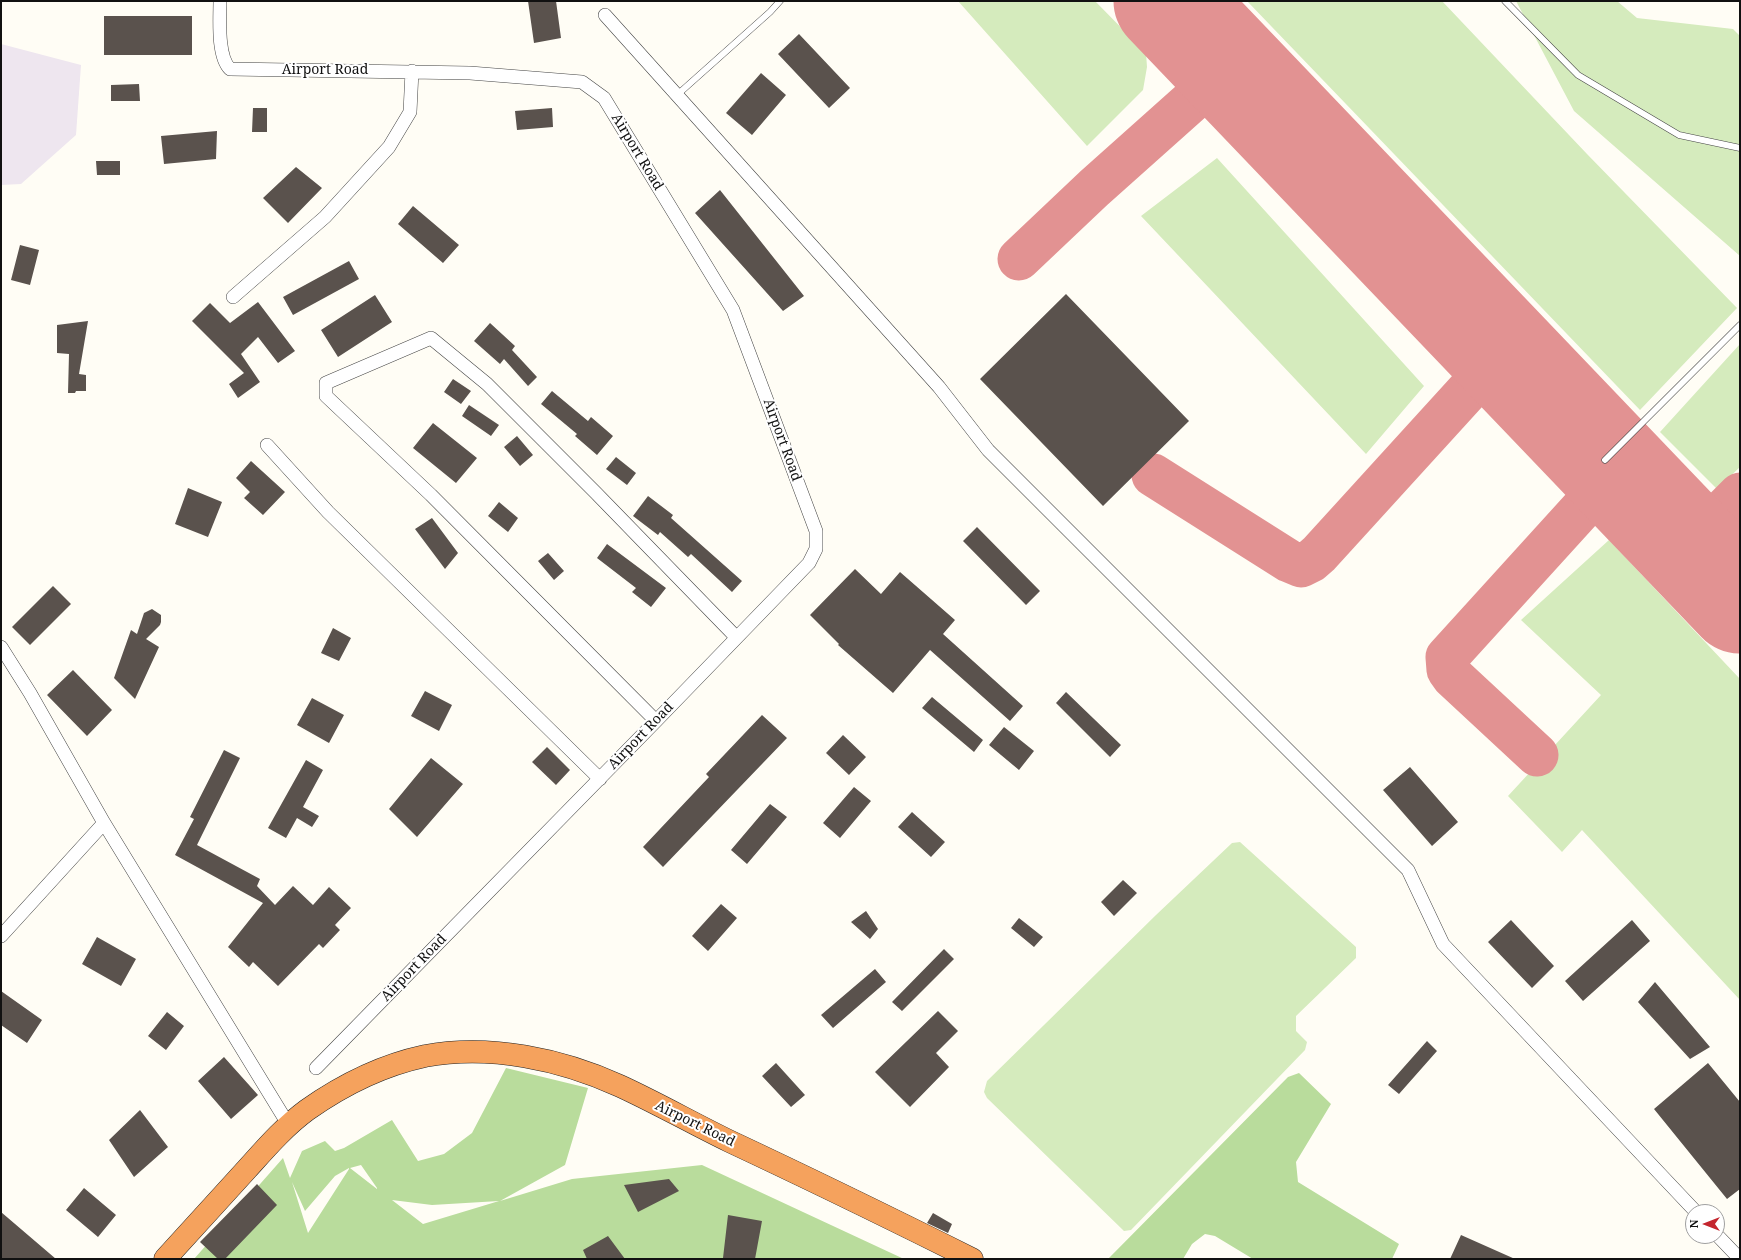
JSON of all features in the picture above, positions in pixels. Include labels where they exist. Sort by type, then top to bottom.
[{"type":"highway","name":"Airport Road","points":[[165,1259],[288,1124],[321,1101],[367,1075],[393,1065],[425,1056],[480,1052],[513,1055],[553,1062],[591,1074],[620,1086],[972,1259]]},
{"type":"street","name":"Airport Road","points":[[220,1],[224,63],[230,69],[470,73],[582,82],[604,98],[733,310],[816,531],[816,549],[809,563],[600,779],[316,1068]]},
{"type":"street","points":[[605,15],[939,387],[988,450],[1408,870],[1443,944],[1688,1204]]},
{"type":"street","points":[[233,297],[325,217],[389,147],[410,112],[412,71]]},
{"type":"street","points":[[656,721],[431,495],[326,396],[326,383],[431,338],[487,384],[596,493],[736,637]]},
{"type":"street","points":[[267,445],[328,512],[600,779]]},
{"type":"street","points":[[1,647],[30,693],[104,823],[288,1124]]},
{"type":"street","points":[[1,936],[104,823]]},
{"type":"street","points":[[1725,1243],[1740,1259]]},
{"type":"lane","points":[[677,95],[770,12],[780,1]]},
{"type":"lane","points":[[1505,1],[1578,75],[1680,135],[1740,148]]},
{"type":"lane","points":[[1605,460],[1740,325]]},
{"type":"shaded area","points":[[1,44],[81,65],[76,135],[21,184],[1,185]]},
{"type":"green space","points":[[958,1],[1095,1],[1146,53],[1147,67],[1143,90],[1087,146]]},
{"type":"green space","points":[[1247,1],[1442,1],[1587,154],[1737,308],[1640,410]]},
{"type":"green space","points":[[1516,1],[1617,1],[1637,18],[1733,29],[1740,36],[1740,256],[1574,111]]},
{"type":"green space","points":[[1217,158],[1424,386],[1366,454],[1141,216]]},
{"type":"green space","points":[[1740,344],[1740,467],[1717,489],[1660,432]]},
{"type":"green space","points":[[1609,540],[1740,679],[1740,1000],[1582,830],[1562,852],[1508,796],[1601,695],[1521,620]]},
{"type":"green space","points":[[1240,842],[1356,947],[1356,958],[1296,1016],[1296,1031],[1307,1042],[1305,1050],[1131,1230],[1124,1231],[987,1098],[984,1092],[987,1081],[1156,915],[1232,843]]},
{"type":"green space","points":[[506,1068],[588,1088],[565,1165],[500,1201],[572,1179],[702,1165],[904,1259],[194,1259],[283,1158],[290,1178],[302,1151],[325,1141],[335,1151],[344,1148],[392,1120],[418,1161],[444,1154],[472,1133]],"holes":[[[361,1165],[377,1188],[377,1189],[350,1168]],[[349,1168],[308,1233],[292,1182],[305,1211],[335,1176]],[[392,1200],[432,1205],[499,1201],[423,1224]]]},
{"type":"green space","points":[[1299,1073],[1331,1104],[1296,1162],[1298,1182],[1399,1244],[1392,1259],[1253,1259],[1215,1236],[1205,1234],[1192,1244],[1183,1259],[1108,1259],[1288,1077]]},
{"type":"building","points":[[528,1],[556,1],[561,38],[534,43]]},
{"type":"building","points":[[104,16],[192,16],[192,55],[104,55]]},
{"type":"building","points":[[799,34],[850,88],[829,108],[778,54]]},
{"type":"building","points":[[761,73],[786,95],[752,135],[726,113]]},
{"type":"building","points":[[139,84],[140,101],[111,101],[111,85]]},
{"type":"building","points":[[253,108],[267,108],[267,132],[252,132]]},
{"type":"building","points":[[552,108],[553,127],[517,130],[515,111]]},
{"type":"building","points":[[217,131],[216,159],[164,164],[161,136]]},
{"type":"building","points":[[96,161],[120,161],[120,175],[97,175]]},
{"type":"building","points":[[296,167],[322,188],[288,223],[263,198]]},
{"type":"building","points":[[720,190],[804,296],[783,311],[695,213]]},
{"type":"building","points":[[413,206],[459,245],[443,263],[398,224]]},
{"type":"building","points":[[20,245],[39,250],[30,285],[11,280]]},
{"type":"building","points":[[349,261],[359,279],[293,315],[283,297]]},
{"type":"building","points":[[1066,294],[1189,421],[1103,506],[980,379]]},
{"type":"building","points":[[375,295],[392,322],[338,357],[321,330]]},
{"type":"building","points":[[258,302],[295,351],[278,363],[258,337],[241,354],[260,382],[238,398],[229,384],[244,373],[192,321],[210,303],[230,323]]},
{"type":"building","points":[[88,321],[79,374],[86,375],[86,391],[68,393],[69,354],[57,353],[57,325]]},
{"type":"building","points":[[490,323],[515,346],[512,350],[537,377],[528,386],[504,359],[500,364],[474,341]]},
{"type":"building","points":[[453,379],[471,391],[461,404],[444,392]]},
{"type":"building","points":[[552,391],[588,421],[591,417],[613,436],[597,455],[575,436],[577,434],[541,404]]},
{"type":"building","points":[[469,405],[499,425],[491,436],[462,416]]},
{"type":"building","points":[[433,423],[477,458],[456,483],[413,448]]},
{"type":"building","points":[[517,436],[533,455],[520,466],[504,447]]},
{"type":"building","points":[[616,457],[636,473],[627,485],[606,469]]},
{"type":"building","points":[[251,461],[285,492],[263,515],[244,498],[250,492],[236,478]]},
{"type":"building","points":[[188,488],[222,502],[208,537],[175,524]]},
{"type":"building","points":[[648,496],[673,515],[671,518],[742,581],[732,592],[691,554],[688,557],[660,532],[658,535],[633,516]]},
{"type":"building","points":[[499,502],[518,518],[508,532],[488,516]]},
{"type":"building","points":[[432,518],[458,553],[445,569],[415,529]]},
{"type":"building","points":[[977,527],[1040,591],[1026,605],[963,541]]},
{"type":"building","points":[[607,544],[666,588],[651,607],[632,592],[636,588],[597,558]]},
{"type":"building","points":[[548,553],[564,571],[554,580],[538,561]]},
{"type":"building","points":[[855,569],[881,594],[900,572],[955,620],[943,634],[1023,706],[1010,721],[930,650],[893,693],[838,645],[839,644],[810,615]]},
{"type":"building","points":[[53,586],[71,604],[30,645],[12,627]]},
{"type":"building","points":[[152,609],[161,615],[161,622],[160,625],[146,639],[159,647],[135,699],[114,678],[131,630],[137,634],[144,613]]},
{"type":"building","points":[[333,628],[351,638],[339,661],[321,653]]},
{"type":"building","points":[[73,670],[112,710],[87,736],[47,695]]},
{"type":"building","points":[[425,691],[452,705],[439,731],[411,716]]},
{"type":"building","points":[[1066,692],[1121,745],[1110,757],[1056,703]]},
{"type":"building","points":[[932,697],[983,740],[974,752],[922,708]]},
{"type":"building","points":[[312,698],[344,715],[329,743],[297,725]]},
{"type":"building","points":[[762,715],[787,738],[663,867],[643,847],[709,777],[706,774]]},
{"type":"building","points":[[1004,727],[1034,751],[1019,770],[989,745]]},
{"type":"building","points":[[843,735],[866,757],[849,775],[826,753]]},
{"type":"building","points":[[547,747],[570,770],[556,785],[532,762]]},
{"type":"building","points":[[224,750],[240,758],[197,845],[260,879],[257,886],[275,905],[293,886],[313,905],[329,887],[351,908],[335,925],[340,930],[323,948],[319,944],[278,986],[253,962],[249,967],[228,947],[263,903],[175,855],[194,819],[190,817]]},
{"type":"building","points":[[431,758],[463,784],[417,837],[389,809]]},
{"type":"building","points":[[306,760],[323,770],[303,807],[319,816],[312,827],[297,818],[286,838],[268,828]]},
{"type":"building","points":[[1410,767],[1458,822],[1432,846],[1383,790]]},
{"type":"building","points":[[854,787],[871,801],[840,838],[823,823]]},
{"type":"building","points":[[770,804],[787,817],[747,864],[731,850]]},
{"type":"building","points":[[912,812],[945,842],[931,857],[898,827]]},
{"type":"building","points":[[1123,880],[1137,893],[1114,916],[1101,902]]},
{"type":"building","points":[[721,904],[737,918],[708,951],[692,936]]},
{"type":"building","points":[[866,911],[878,929],[870,939],[851,922]]},
{"type":"building","points":[[1019,918],[1043,937],[1034,947],[1011,928]]},
{"type":"building","points":[[1511,920],[1554,966],[1532,988],[1488,942]]},
{"type":"building","points":[[1632,920],[1650,941],[1583,1001],[1565,981]]},
{"type":"building","points":[[97,937],[136,959],[121,986],[82,964]]},
{"type":"building","points":[[944,949],[954,959],[902,1011],[892,1002]]},
{"type":"building","points":[[875,969],[886,982],[833,1028],[821,1015]]},
{"type":"building","points":[[1655,982],[1710,1047],[1690,1059],[1638,1002]]},
{"type":"building","points":[[1,991],[42,1020],[27,1043],[1,1025]]},
{"type":"building","points":[[938,1011],[958,1031],[936,1053],[949,1067],[910,1107],[875,1072]]},
{"type":"building","points":[[167,1012],[184,1026],[166,1050],[148,1036]]},
{"type":"building","points":[[1427,1041],[1437,1051],[1399,1094],[1388,1085]]},
{"type":"building","points":[[224,1057],[258,1095],[231,1119],[198,1081]]},
{"type":"building","points":[[776,1063],[805,1095],[791,1107],[762,1076]]},
{"type":"building","points":[[1708,1063],[1740,1102],[1740,1189],[1727,1199],[1654,1109]]},
{"type":"building","points":[[140,1110],[168,1147],[134,1177],[109,1140]]},
{"type":"building","points":[[669,1179],[679,1191],[638,1212],[624,1185]]},
{"type":"building","points":[[257,1184],[277,1205],[225,1259],[218,1259],[200,1242]]},
{"type":"building","points":[[84,1188],[116,1215],[98,1237],[66,1210]]},
{"type":"building","points":[[1,1212],[56,1259],[1,1259]]},
{"type":"building","points":[[933,1213],[952,1224],[948,1233],[927,1223]]},
{"type":"building","points":[[728,1215],[762,1221],[755,1259],[723,1258]]},
{"type":"building","points":[[1461,1235],[1515,1259],[1450,1259]]},
{"type":"building","points":[[608,1236],[625,1259],[587,1259],[583,1250]]},
{"type":"taxiway","points":[[1019,259],[1094,188],[1215,80],[1223,76],[1241,78]]},
{"type":"taxiway","points":[[1153,475],[1289,561],[1301,566],[1311,561],[1319,554],[1503,352]]},
{"type":"taxiway","points":[[1537,755],[1453,677],[1448,670],[1447,657],[1616,471]]},
{"type":"taxiway","points":[[1688,546],[1740,494]]},
{"type":"runway","points":[[1167,1],[1740,600]]}]
